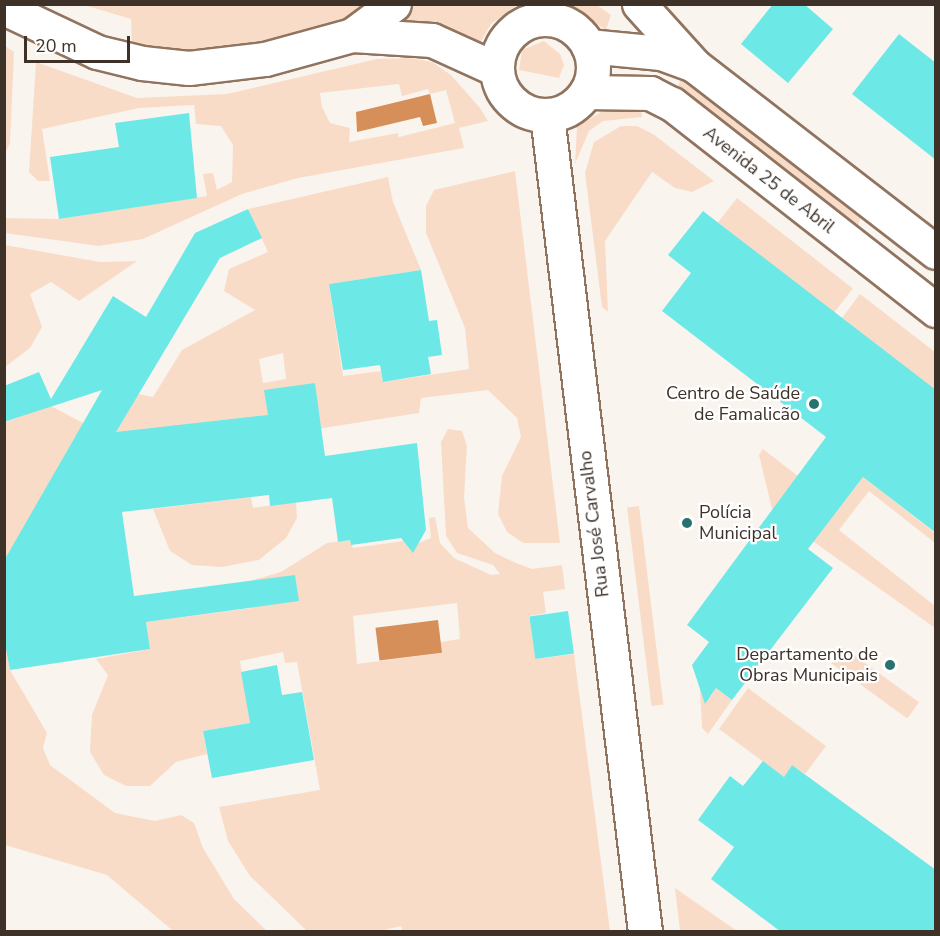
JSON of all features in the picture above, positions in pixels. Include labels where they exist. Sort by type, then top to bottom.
[{"type":"main road","points":[[352,35],[394,4]]},
{"type":"main road","points":[[639,4],[695,66],[936,252]]},
{"type":"main road","points":[[4,8],[97,52],[142,63],[189,68],[265,59],[352,35],[432,40],[496,69]]},
{"type":"main road","points":[[545,11],[566,23],[588,46],[592,78],[586,92],[576,104],[547,115],[518,108],[507,98],[496,69],[498,53],[518,26],[545,11]]},
{"type":"main road","points":[[588,46],[661,53],[695,66]]},
{"type":"main road","name":"Avenida 25 de Abril","points":[[586,92],[650,93],[672,104],[865,255],[933,302]]},
{"type":"main road","name":"Rua José Carvalho","points":[[547,115],[645,932]]},
{"type":"main road","points":[[865,255],[893,219]]},
{"type":"shaded area","points":[[84,5],[376,5],[347,22],[219,58],[132,51],[131,19]]},
{"type":"shaded area","points":[[413,5],[517,5],[491,24],[478,46],[396,25],[391,18]]},
{"type":"shaded area","points":[[569,5],[597,5],[611,15],[606,30]]},
{"type":"shaded area","points":[[544,41],[560,54],[564,65],[559,78],[519,70],[522,50]]},
{"type":"shaded area","points":[[5,46],[14,52],[10,143],[5,154]]},
{"type":"shaded area","points":[[410,58],[432,62],[451,75],[480,108],[488,121],[459,128],[464,148],[298,178],[242,194],[143,239],[99,246],[5,233],[4,218],[59,219],[207,196],[203,174],[213,173],[217,190],[232,182],[233,145],[221,126],[196,124],[194,105],[139,108],[42,129],[50,181],[38,181],[29,172],[36,62],[137,98],[227,94],[377,59]],"holes":[[[399,84],[402,96],[428,89],[430,94],[446,90],[455,123],[399,137],[398,133],[349,142],[350,128],[330,123],[322,107],[320,93]]]},
{"type":"shaded area","points":[[693,76],[864,207],[858,226],[847,229],[677,89],[681,79]]},
{"type":"shaded area","points":[[430,94],[437,123],[423,126],[420,117],[357,132],[356,112]]},
{"type":"shaded area","points":[[640,103],[642,117],[603,121],[589,131],[575,164],[577,126],[615,104]]},
{"type":"shaded area","points":[[621,126],[637,126],[653,134],[714,181],[692,192],[675,188],[652,172],[605,241],[608,312],[602,307],[585,173],[594,142]]},
{"type":"shaded area","points":[[515,171],[560,543],[523,543],[507,532],[498,514],[502,476],[521,437],[517,418],[488,390],[421,398],[419,413],[304,431],[75,437],[5,563],[5,422],[51,406],[83,423],[138,394],[153,397],[182,350],[255,310],[224,291],[229,269],[268,252],[248,209],[388,177],[393,202],[421,270],[329,284],[343,376],[381,371],[383,382],[469,369],[465,328],[426,233],[426,206],[434,190]],"holes":[[[283,353],[286,379],[263,383],[259,359]]]},
{"type":"shaded area","points":[[737,198],[853,289],[834,313],[718,222]]},
{"type":"shaded area","points":[[5,245],[100,262],[137,261],[79,301],[51,282],[30,294],[42,327],[30,348],[5,367]]},
{"type":"shaded area","points":[[860,294],[935,352],[935,390],[842,318]]},
{"type":"shaded area","points":[[448,429],[462,431],[467,446],[464,498],[468,528],[495,553],[516,563],[532,569],[562,565],[565,589],[543,592],[546,613],[529,616],[536,659],[574,654],[610,931],[403,932],[401,926],[376,932],[306,930],[250,876],[228,841],[219,807],[320,790],[297,662],[285,663],[283,652],[240,661],[250,723],[203,731],[207,754],[176,762],[150,786],[126,786],[104,775],[90,752],[92,715],[108,675],[96,659],[150,649],[146,622],[252,608],[250,581],[281,572],[327,543],[350,540],[353,548],[403,541],[411,546],[431,538],[429,518],[435,517],[440,543],[454,558],[491,575],[500,574],[493,565],[457,553],[446,536],[441,442]],"holes":[[[457,603],[460,639],[441,642],[442,653],[357,664],[353,616]]]},
{"type":"shaded area","points":[[763,449],[839,508],[863,477],[935,533],[935,543],[869,491],[839,530],[935,606],[935,628],[773,513],[759,455]]},
{"type":"shaded area","points":[[251,497],[253,508],[296,502],[297,518],[286,538],[259,560],[222,567],[192,565],[170,551],[153,509]]},
{"type":"shaded area","points":[[639,506],[663,705],[651,706],[627,507]]},
{"type":"shaded area","points":[[438,620],[442,653],[379,660],[375,628]]},
{"type":"shaded area","points":[[4,639],[10,670],[47,733],[43,748],[50,765],[115,813],[155,821],[181,815],[194,823],[203,848],[234,899],[267,931],[173,931],[107,875],[5,845]]},
{"type":"shaded area","points":[[843,647],[919,702],[907,718],[831,663]]},
{"type":"shaded area","points":[[700,688],[711,696],[716,688],[732,700],[708,734],[702,728]]},
{"type":"shaded area","points":[[748,688],[826,746],[805,774],[792,765],[784,777],[719,729]]},
{"type":"shaded area","points":[[675,888],[737,931],[680,931]]},
{"type":"building","points":[[773,4],[804,4],[833,29],[788,83],[741,44]]},
{"type":"building","points":[[899,34],[936,63],[936,160],[852,94]]},
{"type":"building","points":[[189,113],[197,198],[59,219],[50,157],[119,147],[115,123]]},
{"type":"building","points":[[248,209],[262,238],[220,258],[116,432],[268,415],[264,390],[315,383],[325,456],[417,443],[426,530],[413,553],[401,538],[351,545],[350,540],[338,542],[332,498],[270,506],[269,495],[122,512],[134,596],[295,575],[299,601],[146,622],[150,649],[10,670],[4,639],[5,559],[102,390],[4,422],[4,386],[39,372],[51,399],[113,296],[146,317],[195,233]]},
{"type":"building","points":[[703,211],[936,390],[936,533],[863,477],[808,549],[833,568],[732,700],[716,688],[705,704],[692,665],[709,642],[687,625],[826,437],[662,311],[691,273],[668,255]]},
{"type":"building","points":[[421,270],[429,321],[437,320],[442,355],[428,357],[431,374],[383,382],[380,365],[343,370],[329,284]]},
{"type":"building","points":[[568,611],[574,654],[535,659],[529,616]]},
{"type":"building","points":[[277,665],[282,695],[302,692],[314,760],[212,778],[203,731],[250,723],[241,672]]},
{"type":"building","points":[[763,761],[784,777],[792,765],[936,870],[936,932],[781,932],[711,879],[734,847],[698,820],[730,776],[743,786]]},
{"type":"place","name":"Centro de Saúde de Famalicão","points":[[814,404]]},
{"type":"place","name":"Polícia Municipal","points":[[687,523]]},
{"type":"place","name":"Departamento de Obras Municipais","points":[[890,665]]}]
